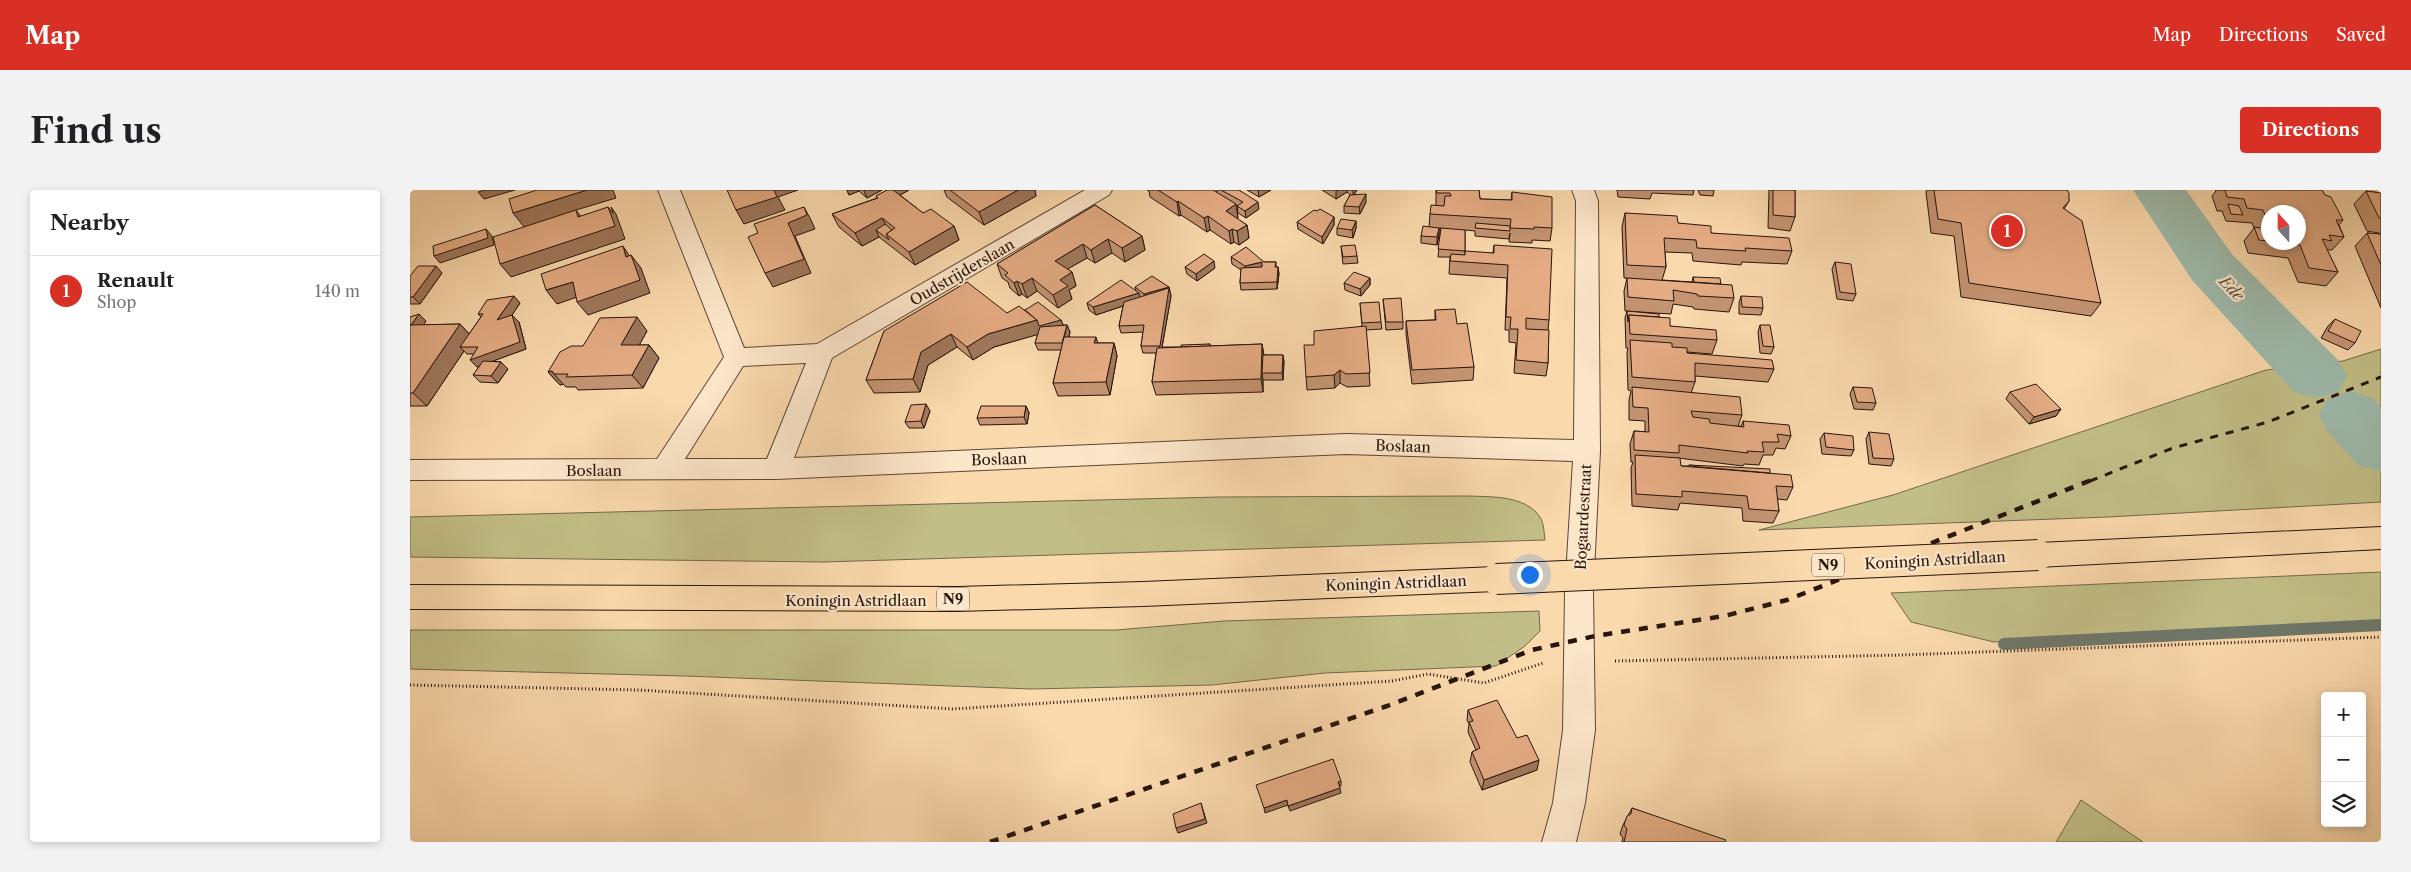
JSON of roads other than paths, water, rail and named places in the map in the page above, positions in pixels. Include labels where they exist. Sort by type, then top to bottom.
[{"type":"main road","name":"Koningin Astridlaan","points":[[410,597],[957,599],[1143,594],[2381,538]]},
{"type":"street","points":[[665,470],[736,357],[669,190]]},
{"type":"street","name":"Oudstrijderslaan","points":[[736,357],[822,354],[1101,190]]},
{"type":"street","name":"Bogaardestraat","points":[[1559,842],[1569,803],[1579,730],[1579,592],[1587,451],[1587,201],[1583,190]]},
{"type":"street","points":[[776,469],[822,354]]},
{"type":"street","name":"Boslaan","points":[[410,470],[776,469],[1346,444],[1587,451]]},
{"type":"waterway","name":"Ede","points":[[2159,190],[2212,267],[2316,376]]},
{"type":"waterway","name":"Ede","points":[[2350,415],[2381,447]]},
{"type":"waterway","points":[[2004,644],[2381,625]]},
{"type":"railway","points":[[2090,481],[2173,448],[2268,422],[2381,377]]},
{"type":"railway","points":[[990,842],[1387,706],[1532,650],[1595,636],[1724,616],[1787,600],[2094,479]]},
{"type":"place","name":"Renault","points":[[2007,231]]}]
